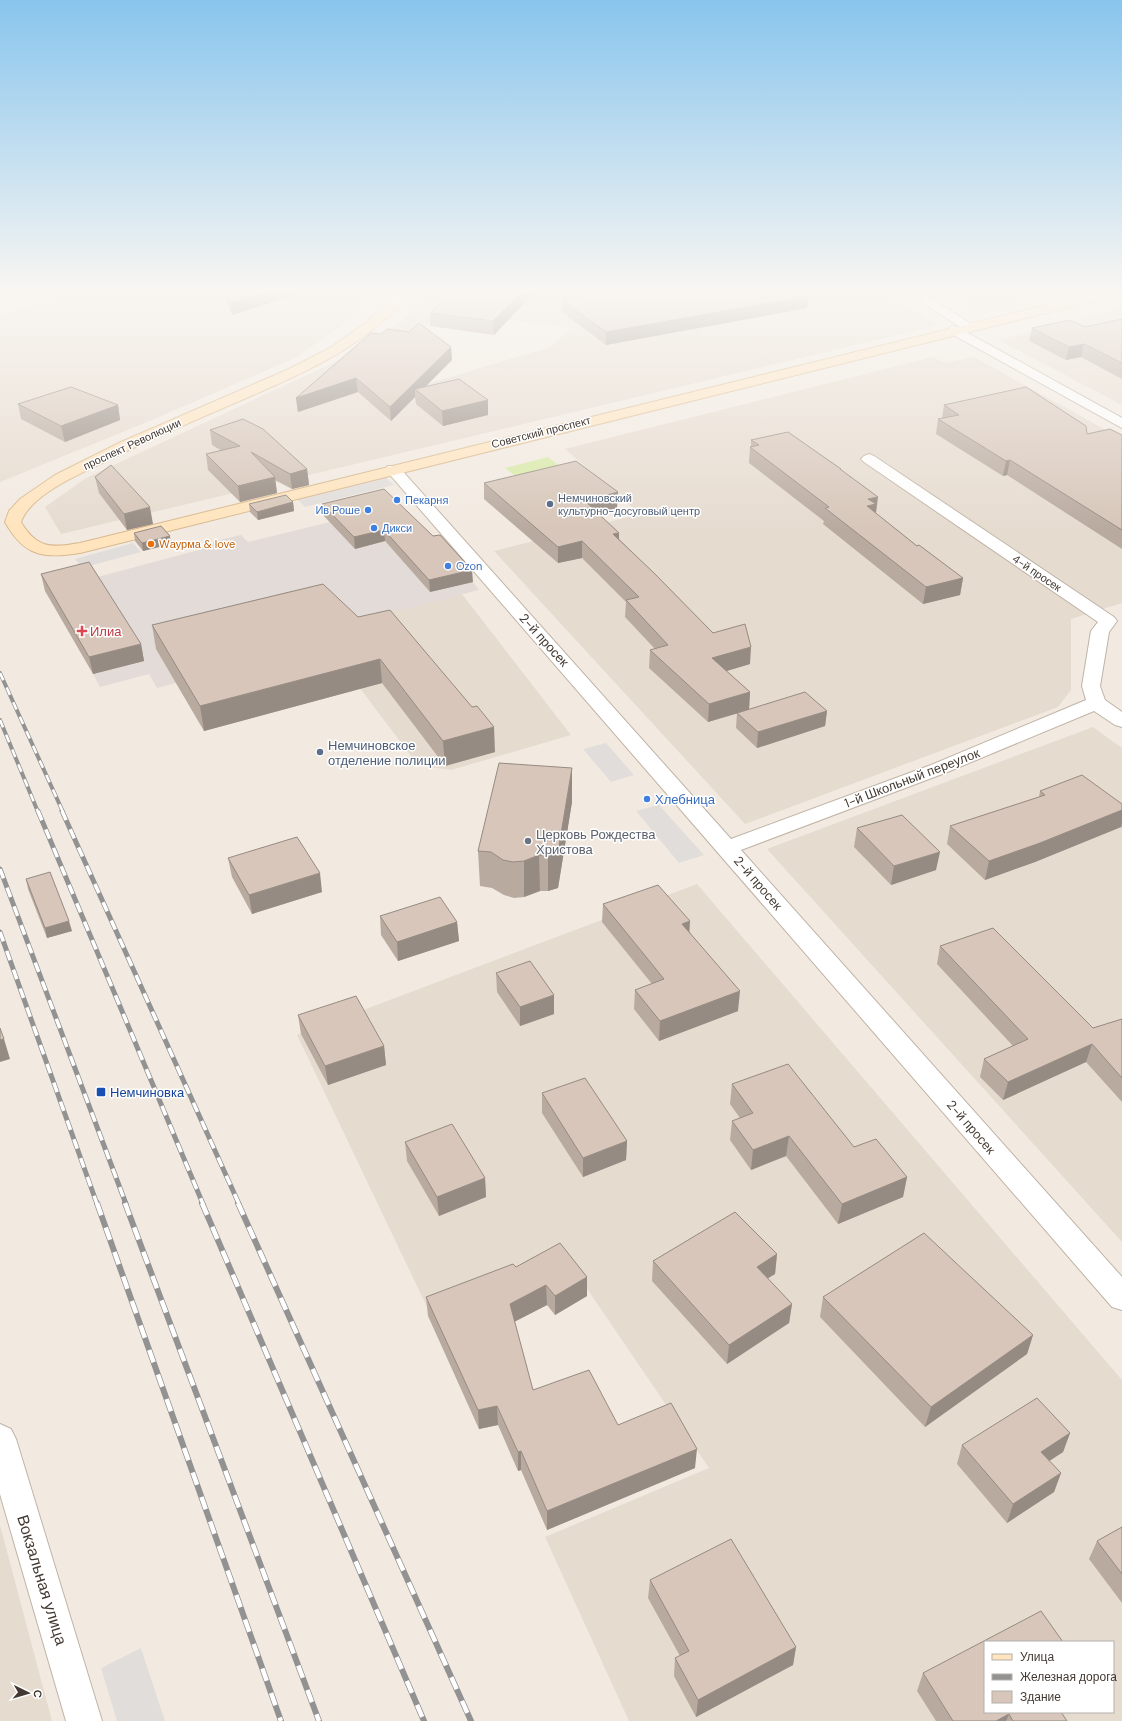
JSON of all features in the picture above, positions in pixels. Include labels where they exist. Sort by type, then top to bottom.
[{"type":"street","name":"проспект Революции","points":[[53,552],[37,549],[29,545],[19,535],[12,522],[17,511],[26,502],[60,478],[126,445],[295,369]]},
{"type":"street","name":"Советский проспект","points":[[53,552],[87,546],[796,369]]},
{"type":"street","points":[[1025,369],[1122,424]]},
{"type":"street","name":"4-й просек","points":[[869,459],[1115,618],[1100,631],[1091,686],[1096,703]]},
{"type":"street","name":"2-й просек","points":[[393,469],[1122,1298]]},
{"type":"street","points":[[1096,703],[1122,721]]},
{"type":"street","name":"1-й Школьный переулок","points":[[727,848],[938,769],[1096,703]]},
{"type":"street","name":"Вокзальная улица","points":[[0,1439],[84,1721]]},
{"type":"shaded area","points":[[0,369],[269,369],[152,420],[0,482]]},
{"type":"shaded area","points":[[319,369],[367,369],[414,388],[476,369],[754,369],[61,534],[45,507],[86,478]]},
{"type":"shaded area","points":[[884,369],[996,369],[1122,439],[1122,603],[1071,619],[1071,690],[1058,707],[745,824],[494,551],[640,514],[565,449]]},
{"type":"shaded area","points":[[1054,369],[1122,369],[1122,405]]},
{"type":"shaded area","points":[[385,477],[394,485],[305,507],[297,499]]},
{"type":"shaded area","points":[[330,522],[355,549],[385,541],[430,592],[473,582],[479,590],[318,631],[326,643],[157,688],[149,674],[100,687],[93,674],[131,664],[45,591],[210,547],[214,541],[241,535],[248,542]]},
{"type":"shaded area","points":[[133,543],[141,552],[82,568],[75,559]]},
{"type":"shaded area","points":[[462,594],[571,735],[451,770],[431,767],[414,760],[317,631]]},
{"type":"shaded area","points":[[1093,727],[1122,748],[1122,1242],[767,849]]},
{"type":"shaded area","points":[[606,743],[634,775],[611,782],[583,749]]},
{"type":"shaded area","points":[[659,805],[704,855],[679,863],[636,811]]},
{"type":"shaded area","points":[[697,884],[1122,1380],[1122,1721],[629,1721],[545,1537],[709,1468],[562,1252],[427,1307],[297,1035]]},
{"type":"shaded area","points":[[0,1525],[52,1721],[0,1721]]},
{"type":"shaded area","points":[[141,1648],[165,1721],[117,1721],[101,1668]]},
{"type":"green space","points":[[548,457],[566,471],[523,482],[505,468]]},
{"type":"building","points":[[329,369],[428,369],[390,407],[356,378],[296,398]]},
{"type":"building","points":[[459,379],[488,400],[442,411],[415,389]]},
{"type":"building","points":[[71,387],[118,405],[61,426],[18,404]]},
{"type":"building","points":[[1026,387],[1086,426],[1087,434],[1110,429],[1122,435],[1122,530],[1010,460],[1006,461],[938,419],[959,415],[944,405]]},
{"type":"building","points":[[243,419],[263,429],[307,469],[290,474],[251,452],[275,477],[238,486],[206,454],[240,446],[210,430]]},
{"type":"building","points":[[788,432],[878,497],[868,499],[876,504],[867,506],[917,546],[919,545],[963,578],[926,587],[825,508],[829,507],[750,447],[759,445],[751,440]]},
{"type":"building","points":[[576,461],[618,492],[585,501],[619,533],[613,534],[713,633],[745,624],[751,647],[712,658],[750,692],[709,704],[650,650],[668,645],[626,600],[639,597],[582,541],[558,547],[484,483]]},
{"type":"building","points":[[111,465],[150,507],[124,514],[95,477]]},
{"type":"building","points":[[384,489],[433,536],[440,535],[472,570],[429,580],[384,530],[354,537],[322,504]]},
{"type":"building","points":[[286,495],[293,502],[257,512],[249,504]]},
{"type":"building","points":[[161,526],[170,536],[142,543],[134,533]]},
{"type":"building","points":[[89,562],[141,644],[89,657],[41,574]]},
{"type":"building","points":[[323,584],[358,617],[390,610],[472,707],[477,706],[494,727],[443,741],[380,659],[200,706],[152,625]]},
{"type":"building","points":[[805,692],[827,711],[758,732],[737,713]]},
{"type":"building","points":[[499,763],[572,768],[558,852],[548,856],[539,855],[524,861],[513,862],[503,860],[491,852],[478,851]]},
{"type":"building","points":[[1082,775],[1122,804],[1122,810],[1040,843],[989,861],[950,826],[1045,795],[1040,791]]},
{"type":"building","points":[[902,815],[940,852],[894,866],[857,828]]},
{"type":"building","points":[[297,837],[320,873],[249,895],[228,858]]},
{"type":"building","points":[[50,872],[69,921],[45,928],[26,879]]},
{"type":"building","points":[[658,885],[690,921],[682,924],[740,991],[660,1021],[635,990],[664,979],[603,904]]},
{"type":"building","points":[[440,897],[457,922],[397,942],[380,916]]},
{"type":"building","points":[[993,928],[1093,1028],[1122,1019],[1122,1078],[1092,1044],[1008,1082],[984,1059],[1028,1039],[940,946]]},
{"type":"building","points":[[530,961],[554,995],[520,1007],[496,973]]},
{"type":"building","points":[[356,996],[384,1046],[325,1066],[298,1015]]},
{"type":"building","points":[[0,1028],[4,1039],[0,1040]]},
{"type":"building","points":[[788,1064],[854,1147],[876,1139],[907,1177],[842,1204],[789,1136],[753,1150],[732,1121],[753,1113],[732,1084]]},
{"type":"building","points":[[585,1078],[627,1141],[583,1158],[542,1093]]},
{"type":"building","points":[[452,1124],[485,1178],[437,1197],[405,1142]]},
{"type":"building","points":[[735,1212],[777,1254],[757,1267],[792,1304],[729,1345],[653,1261]]},
{"type":"building","points":[[924,1233],[1033,1335],[931,1407],[823,1297]]},
{"type":"building","points":[[560,1243],[587,1277],[555,1296],[546,1285],[510,1304],[533,1390],[589,1370],[618,1425],[671,1403],[697,1449],[547,1511],[521,1451],[518,1452],[497,1406],[478,1410],[426,1297],[513,1264],[516,1267]]},
{"type":"building","points":[[1037,1398],[1070,1433],[1041,1452],[1061,1473],[1013,1504],[962,1445]]},
{"type":"building","points":[[1122,1527],[1122,1574],[1097,1541]]},
{"type":"building","points":[[731,1539],[796,1647],[698,1700],[675,1658],[689,1651],[650,1580]]},
{"type":"building","points":[[1041,1611],[1062,1641],[984,1641],[984,1713],[1062,1713],[1067,1721],[1013,1721],[1009,1714],[996,1721],[953,1721],[923,1673]]},
{"type":"railway","points":[[0,673],[63,812]]},
{"type":"railway","points":[[0,720],[38,812]]},
{"type":"railway","points":[[38,811],[203,1204]]},
{"type":"railway","points":[[62,811],[239,1204]]},
{"type":"railway","points":[[0,869],[126,1204]]},
{"type":"railway","points":[[0,932],[97,1204]]},
{"type":"railway","points":[[97,1203],[281,1721]]},
{"type":"railway","points":[[125,1203],[319,1721]]},
{"type":"railway","points":[[202,1203],[424,1721]]},
{"type":"railway","points":[[238,1203],[471,1721]]},
{"type":"place","name":"Пекарня","points":[[397,500]]},
{"type":"place","name":"Немчиновский культурно-досуговый центр","points":[[550,504]]},
{"type":"place","name":"Ив Роше","points":[[368,510]]},
{"type":"place","name":"Дикси","points":[[374,528]]},
{"type":"place","name":"Wаурма & love","points":[[151,544]]},
{"type":"place","name":"Ozon","points":[[448,566]]},
{"type":"place","name":"Илиа","points":[[82,631]]},
{"type":"place","name":"Немчиновское отделение полиции","points":[[320,752]]},
{"type":"place","name":"Хлебница","points":[[647,799]]},
{"type":"place","name":"Церковь Рождества Христова","points":[[528,841]]},
{"type":"place","name":"Немчиновка","points":[[101,1092]]}]
